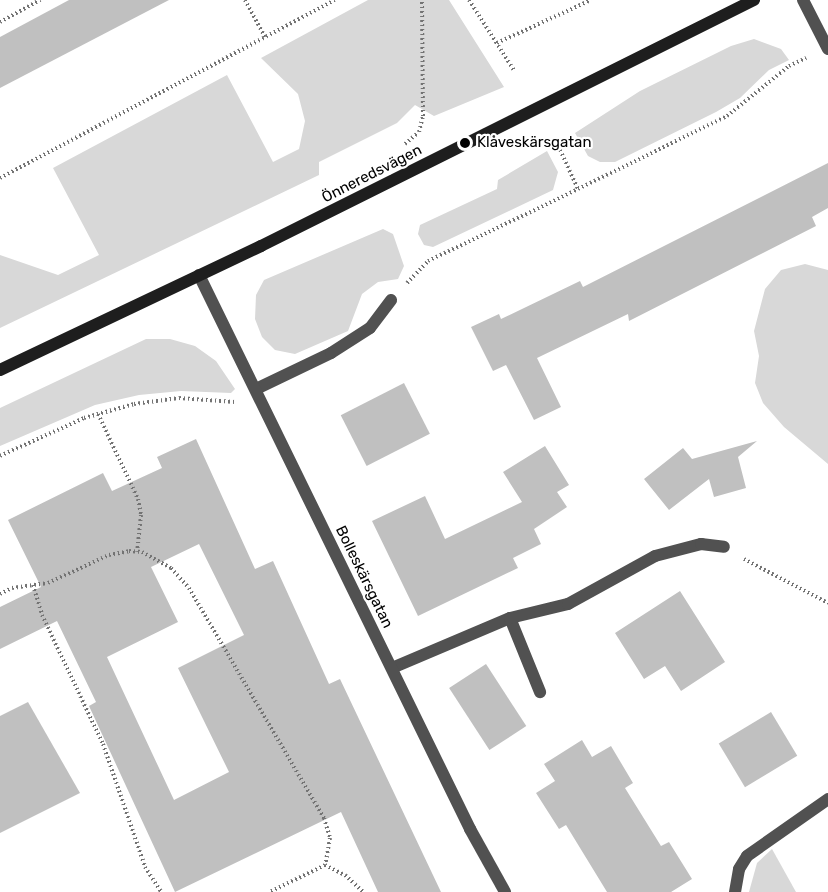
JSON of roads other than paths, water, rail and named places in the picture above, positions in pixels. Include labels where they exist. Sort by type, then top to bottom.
[{"type":"street","name":"Önneredsvägen","points":[[0,370],[199,275],[754,0]]},
{"type":"street","points":[[802,0],[828,48]]},
{"type":"street","name":"Bolleskärsgatan","points":[[199,275],[392,669],[505,892]]},
{"type":"street","points":[[256,389],[331,353],[370,328],[391,300]]},
{"type":"street","points":[[392,669],[510,618],[567,604],[627,570],[678,548],[724,547]]},
{"type":"street","points":[[510,618],[540,692]]},
{"type":"street","points":[[735,892],[739,869],[747,856],[828,799]]},
{"type":"place","name":"Klåveskärsgatan","points":[[465,143]]}]
